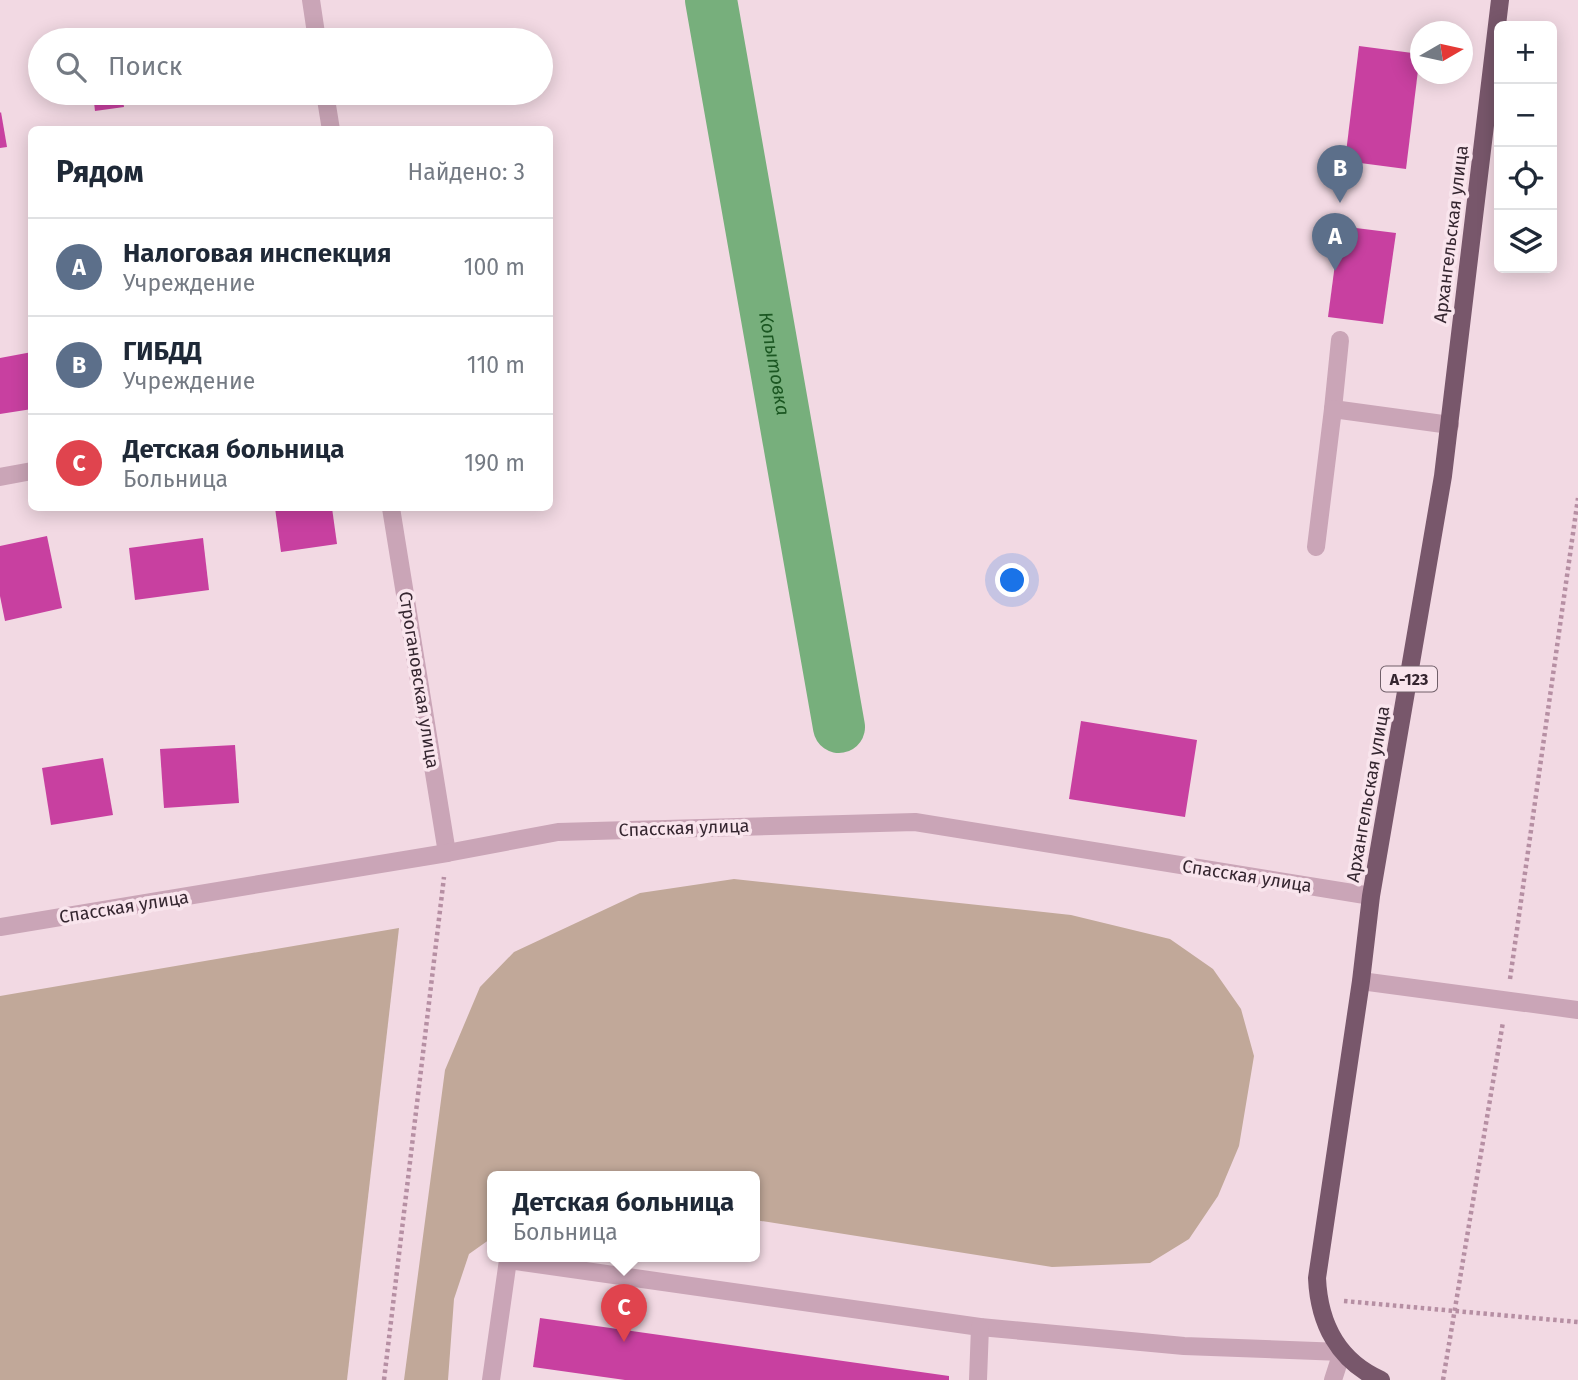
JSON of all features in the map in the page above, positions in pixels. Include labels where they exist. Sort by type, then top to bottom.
[{"type":"main road","name":"Архангельская улица","points":[[1342,1352],[1327,1328],[1318,1298],[1317,1278],[1371,896],[1450,425],[1500,0]]},
{"type":"main road","name":"А-123","points":[[1342,1352],[1357,1366],[1381,1380]]},
{"type":"street","points":[[311,0],[315,28]]},
{"type":"street","points":[[327,105],[330,126]]},
{"type":"street","points":[[1317,547],[1340,340]]},
{"type":"street","points":[[1333,409],[1450,425]]},
{"type":"street","points":[[0,477],[28,472]]},
{"type":"street","name":"Строгановская улица","points":[[391,511],[447,853]]},
{"type":"street","name":"Спасская улица","points":[[0,927],[558,832],[915,822],[1371,896]]},
{"type":"street","points":[[1361,981],[1578,1010]]},
{"type":"street","points":[[491,1380],[508,1262]]},
{"type":"street","points":[[522,1262],[980,1328],[1184,1346],[1342,1352],[1333,1380]]},
{"type":"street","points":[[978,1380],[980,1328]]},
{"type":"path","points":[[1443,1380],[1507,1000],[1578,498]]},
{"type":"path","points":[[384,1380],[447,853]]},
{"type":"path","points":[[1318,1298],[1578,1322]]},
{"type":"shaded area","points":[[734,879],[1071,915],[1170,939],[1213,969],[1241,1009],[1254,1056],[1239,1146],[1218,1196],[1189,1239],[1150,1263],[1052,1267],[760,1221],[760,1171],[487,1171],[487,1241],[469,1254],[454,1299],[448,1380],[404,1380],[445,1070],[480,987],[514,952],[640,893]]},
{"type":"shaded area","points":[[399,928],[347,1380],[0,1380],[0,996]]},
{"type":"building","points":[[1359,46],[1410,53],[1410,84],[1416,84],[1406,169],[1345,161]]},
{"type":"building","points":[[94,105],[124,105],[124,107],[95,111]]},
{"type":"building","points":[[0,113],[7,147],[0,148]]},
{"type":"building","points":[[1340,226],[1396,233],[1383,324],[1328,317]]},
{"type":"building","points":[[28,353],[28,410],[0,414],[0,358]]},
{"type":"building","points":[[275,511],[332,511],[337,544],[281,552]]},
{"type":"building","points":[[47,536],[62,608],[5,621],[0,596],[0,546]]},
{"type":"building","points":[[203,538],[209,590],[135,600],[129,548]]},
{"type":"building","points":[[1081,721],[1197,740],[1185,817],[1069,799]]},
{"type":"building","points":[[235,745],[239,803],[164,808],[160,749]]},
{"type":"building","points":[[103,758],[113,815],[51,825],[42,768]]},
{"type":"building","points":[[540,1318],[949,1376],[949,1380],[625,1380],[533,1367]]},
{"type":"waterway","name":"Копытовка","points":[[711,0],[839,727]]},
{"type":"place","name":"ГИБДД","points":[[1340,203]]},
{"type":"place","name":"Налоговая инспекция","points":[[1335,271]]},
{"type":"place","name":"Детская больница","points":[[624,1342]]}]
